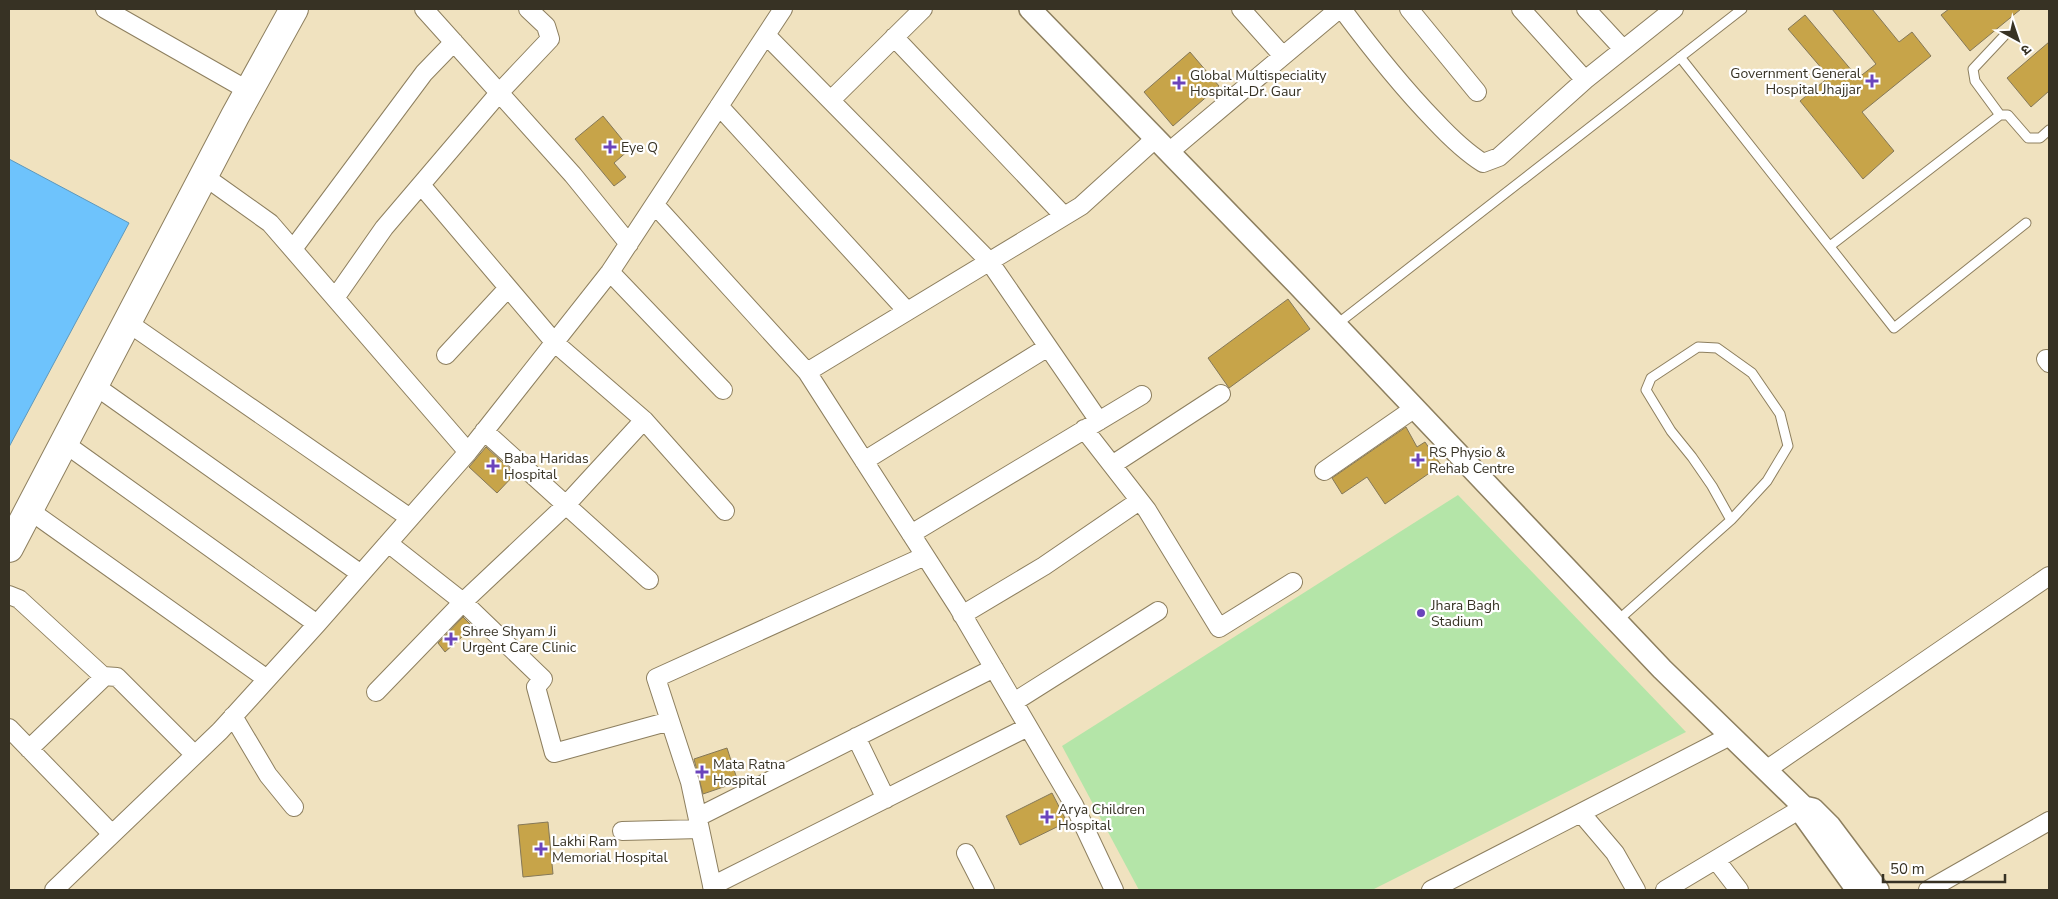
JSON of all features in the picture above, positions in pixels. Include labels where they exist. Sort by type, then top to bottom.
[{"type":"main road","points":[[9,548],[204,176],[294,9]]},
{"type":"street","points":[[105,9],[249,91]]},
{"type":"street","points":[[424,9],[573,175],[629,244]]},
{"type":"street","points":[[335,298],[384,228],[499,93],[550,39],[546,26],[528,9]]},
{"type":"street","points":[[54,890],[233,716],[317,624],[468,452],[610,272],[783,9]]},
{"type":"street","points":[[830,100],[923,9]]},
{"type":"street","points":[[1030,9],[1336,325],[1662,670],[1804,807],[1813,809],[1830,826],[1878,890]]},
{"type":"street","points":[[1241,9],[1283,56]]},
{"type":"street","points":[[807,372],[1080,206],[1283,56],[1340,9],[1417,102],[1465,152],[1483,163],[1499,157],[1665,11]]},
{"type":"street","points":[[1410,9],[1477,92]]},
{"type":"street","points":[[1521,9],[1585,80]]},
{"type":"street","points":[[1586,9],[1623,49]]},
{"type":"street","points":[[766,35],[989,261],[1048,347],[1112,465],[1140,501],[1219,628],[1293,582]]},
{"type":"street","points":[[894,38],[1064,216]]},
{"type":"street","points":[[293,250],[424,73],[454,42]]},
{"type":"street","points":[[719,106],[907,311]]},
{"type":"street","points":[[204,176],[270,223],[468,452]]},
{"type":"street","points":[[421,185],[555,343],[644,420],[725,511]]},
{"type":"street","points":[[655,204],[807,372],[925,556],[1014,702],[1074,805],[1108,888]]},
{"type":"street","points":[[610,272],[723,390]]},
{"type":"street","points":[[446,355],[508,288]]},
{"type":"street","points":[[127,322],[410,518]]},
{"type":"street","points":[[864,461],[1048,347]]},
{"type":"street","points":[[94,385],[361,574]]},
{"type":"street","points":[[1112,465],[1221,394]]},
{"type":"street","points":[[911,534],[1142,395]]},
{"type":"street","points":[[1324,471],[1415,408]]},
{"type":"street","points":[[376,692],[463,602],[565,506],[644,420]]},
{"type":"street","points":[[484,430],[565,506],[649,580]]},
{"type":"street","points":[[64,443],[317,624]]},
{"type":"street","points":[[962,615],[1044,566],[1140,501]]},
{"type":"street","points":[[29,510],[267,679]]},
{"type":"street","points":[[388,543],[463,602],[543,679],[536,687],[554,753],[670,721]]},
{"type":"street","points":[[925,556],[656,678],[690,782],[713,888],[1028,727]]},
{"type":"street","points":[[1766,770],[2049,576]]},
{"type":"street","points":[[9,595],[19,599],[103,676],[117,677],[195,755]]},
{"type":"street","points":[[1014,702],[1158,611]]},
{"type":"street","points":[[622,831],[699,823],[856,737],[994,668]]},
{"type":"street","points":[[29,749],[103,676]]},
{"type":"street","points":[[233,716],[268,776],[294,807]]},
{"type":"street","points":[[9,728],[112,834]]},
{"type":"street","points":[[1431,890],[1730,736]]},
{"type":"street","points":[[856,737],[886,799]]},
{"type":"street","points":[[1665,890],[1804,807]]},
{"type":"street","points":[[1804,807],[1804,816],[1857,890]]},
{"type":"street","points":[[1581,813],[1615,853],[1636,890]]},
{"type":"street","points":[[1928,890],[2049,821]]},
{"type":"street","points":[[966,853],[985,890]]},
{"type":"street","points":[[1716,860],[1739,890]]},
{"type":"lane","points":[[1336,325],[1742,9]]},
{"type":"lane","points":[[2000,115],[1975,81],[1973,68],[2004,36]]},
{"type":"lane","points":[[1680,57],[1894,328],[2026,223]]},
{"type":"lane","points":[[1830,246],[2000,115],[2008,116],[2028,138],[2040,138],[2049,130]]},
{"type":"lane","points":[[1616,622],[1731,520],[1766,481],[1788,446],[1780,414],[1752,373],[1717,348],[1698,347],[1651,378],[1646,390],[1671,430],[1692,456],[1712,486],[1731,520]]},
{"type":"green space","name":"Jhara Bagh Stadium","points":[[1458,495],[1686,732],[1372,890],[1139,890],[1062,746]]},
{"type":"water","points":[[9,159],[129,223],[9,447]]},
{"type":"building","points":[[1832,9],[1872,9],[1899,42],[1912,32],[1931,56],[1862,112],[1894,151],[1863,179],[1800,101],[1829,77],[1788,29],[1805,15],[1858,78],[1876,64]]},
{"type":"building","points":[[1949,9],[2021,9],[1970,51],[1941,15]]},
{"type":"building","points":[[2049,42],[2049,91],[2031,107],[2007,78]]},
{"type":"building","points":[[1190,52],[1219,86],[1173,126],[1144,92]]},
{"type":"building","points":[[603,116],[630,149],[614,163],[626,177],[614,186],[575,139]]},
{"type":"building","points":[[1288,299],[1310,329],[1229,388],[1208,358]]},
{"type":"building","points":[[1406,427],[1417,447],[1425,442],[1441,465],[1385,504],[1367,477],[1342,494],[1332,478]]},
{"type":"building","points":[[486,447],[515,474],[497,493],[469,467]]},
{"type":"building","points":[[463,617],[473,627],[445,652],[438,643]]},
{"type":"building","points":[[727,748],[738,782],[703,794],[694,759]]},
{"type":"building","points":[[1052,793],[1067,822],[1020,845],[1006,816]]},
{"type":"building","points":[[548,822],[553,874],[523,877],[518,825]]},
{"type":"place","name":"Government General Hospital Jhajjar","points":[[1872,81]]},
{"type":"place","name":"Global Multispeciality Hospital-Dr. Gaur","points":[[1179,83]]},
{"type":"place","name":"Eye Q","points":[[610,147]]},
{"type":"place","name":"RS Physio & Rehab Centre","points":[[1418,460]]},
{"type":"place","name":"Baba Haridas Hospital","points":[[493,466]]},
{"type":"place","name":"Jhara Bagh Stadium","points":[[1421,613]]},
{"type":"place","name":"Shree Shyam Ji Urgent Care Clinic","points":[[451,639]]},
{"type":"place","name":"Mata Ratna Hospital","points":[[702,772]]},
{"type":"place","name":"Arya Children Hospital","points":[[1047,817]]},
{"type":"place","name":"Lakhi Ram Memorial Hospital","points":[[541,849]]}]
